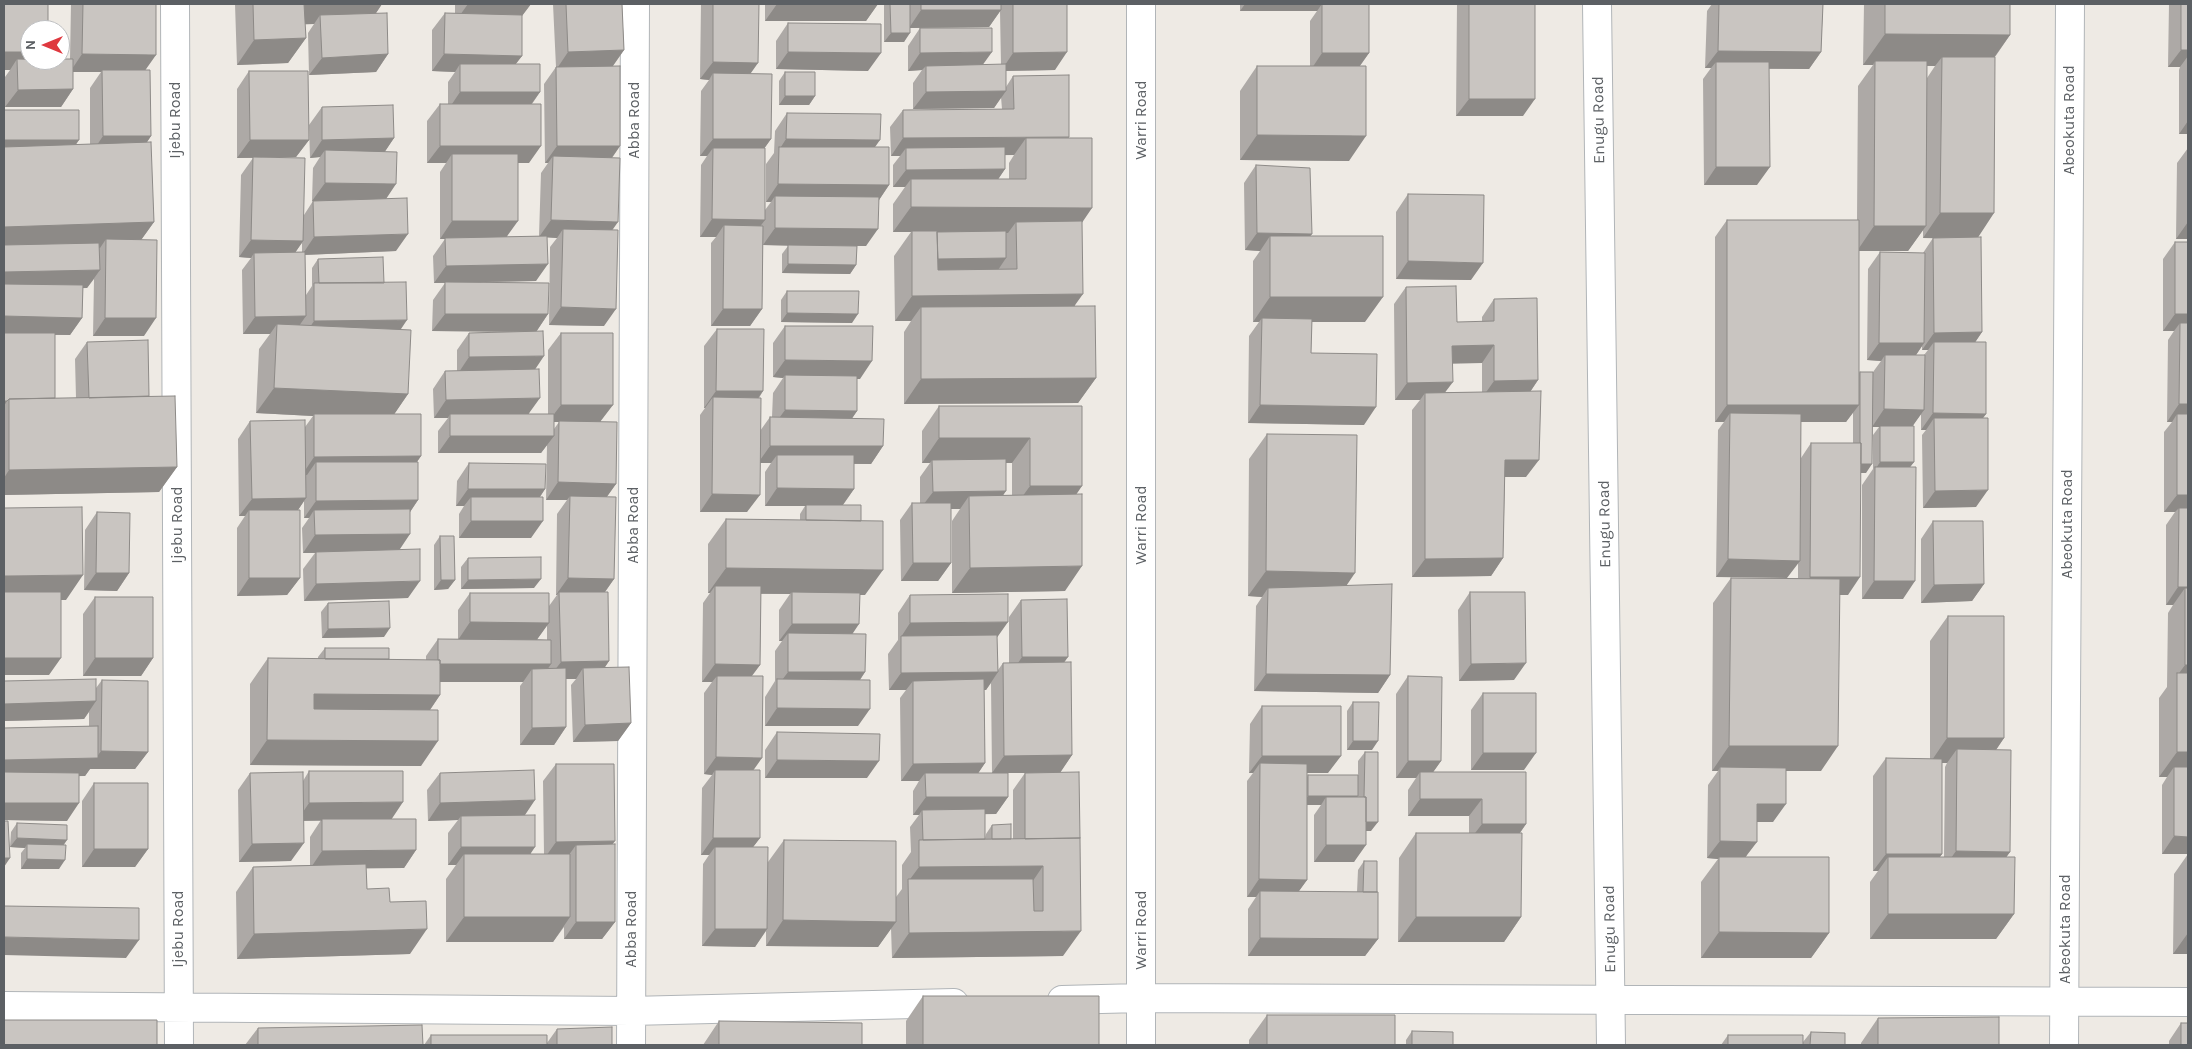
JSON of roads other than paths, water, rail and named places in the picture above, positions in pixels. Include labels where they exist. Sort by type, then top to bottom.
[{"type":"street","name":"Ijebu Road","points":[[175,4],[179,1045]]},
{"type":"street","name":"Abba Road","points":[[632,1045],[634,4]]},
{"type":"street","name":"Warri Road","points":[[1141,4],[1142,1045]]},
{"type":"street","name":"Enugu Road","points":[[1597,4],[1611,1001],[1610,1045]]},
{"type":"street","name":"Abeokuta Road","points":[[2064,1045],[2070,4]]},
{"type":"street","points":[[1041,1000],[1141,998],[2188,1002]]},
{"type":"street","points":[[4,1006],[631,1010],[981,1002]]}]
